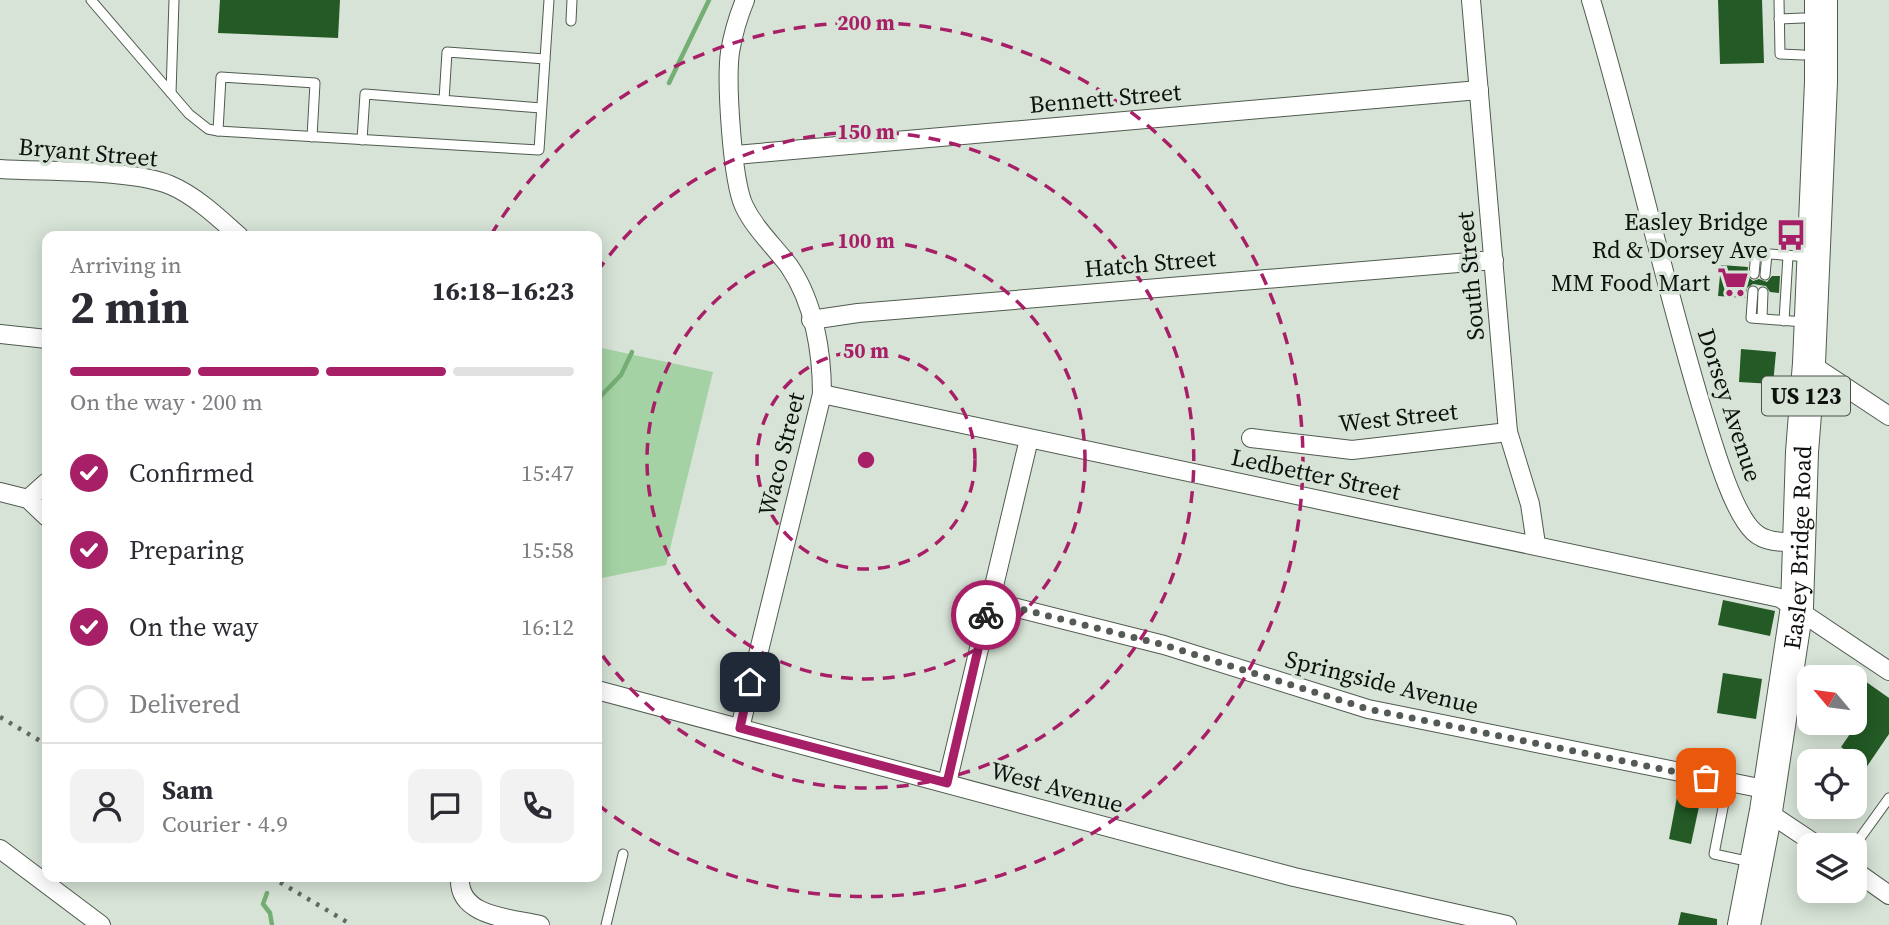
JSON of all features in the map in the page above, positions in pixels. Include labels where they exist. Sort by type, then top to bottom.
[{"type":"highway","name":"Easley Bridge Road","points":[[1744,925],[1768,801],[1797,607],[1802,452],[1809,363],[1797,321],[1800,256],[1821,82],[1812,9]]},
{"type":"street","name":"Waco Street","points":[[740,728],[822,394],[820,349],[798,281],[745,206],[736,180],[730,61],[737,21],[745,0]]},
{"type":"street","name":"South Street","points":[[1471,0],[1508,432],[1530,504],[1536,544]]},
{"type":"street","name":"Dorsey Avenue","points":[[1591,0],[1618,90],[1688,359],[1721,467],[1739,509],[1754,532],[1770,541],[1799,542]]},
{"type":"street","name":"Bennett Street","points":[[735,155],[1479,90]]},
{"type":"street","name":"Bryant Street","points":[[0,169],[124,176],[169,184],[191,197],[233,231]]},
{"type":"street","name":"Hatch Street","points":[[811,320],[858,313],[1494,260]]},
{"type":"street","points":[[0,334],[42,338]]},
{"type":"street","points":[[1809,363],[1889,416]]},
{"type":"street","name":"Ledbetter Street","points":[[822,394],[1780,598],[1889,671]]},
{"type":"street","name":"West Street","points":[[1251,438],[1352,450],[1508,432]]},
{"type":"street","points":[[947,783],[1029,439]]},
{"type":"street","points":[[28,499],[42,486]]},
{"type":"street","points":[[0,492],[28,499],[42,512]]},
{"type":"street","name":"Springside Avenue","points":[[989,601],[1164,645],[1368,709],[1728,782],[1768,801]]},
{"type":"street","name":"West Avenue","points":[[602,691],[1294,877],[1507,925]]},
{"type":"street","points":[[1768,801],[1804,833]]},
{"type":"street","points":[[0,849],[42,881]]},
{"type":"street","points":[[1867,879],[1889,895]]},
{"type":"street","points":[[44,882],[101,925]]},
{"type":"street","points":[[460,882],[461,894],[473,907],[540,925]]},
{"type":"lane","points":[[90,0],[190,114],[208,129],[539,150],[549,0]]},
{"type":"lane","points":[[172,93],[174,0]]},
{"type":"lane","points":[[571,21],[572,0]]},
{"type":"lane","points":[[1779,0],[1780,54],[1804,55]]},
{"type":"lane","points":[[1779,19],[1812,9]]},
{"type":"lane","points":[[444,100],[447,52],[545,59]]},
{"type":"lane","points":[[218,131],[221,77],[315,83],[312,137]]},
{"type":"lane","points":[[362,140],[365,94],[541,108]]},
{"type":"lane","points":[[1754,274],[1756,253],[1800,256]]},
{"type":"lane","points":[[1765,275],[1767,254]]},
{"type":"lane","points":[[1758,291],[1751,318],[1797,321]]},
{"type":"lane","points":[[1728,782],[1714,854],[1756,863]]},
{"type":"lane","points":[[1864,833],[1889,798]]},
{"type":"lane","points":[[606,925],[623,854]]},
{"type":"green space","points":[[602,348],[713,372],[666,565],[602,578]]},
{"type":"building","points":[[220,0],[340,0],[338,38],[218,33]]},
{"type":"building","points":[[1718,0],[1762,0],[1764,63],[1720,64]]},
{"type":"building","name":"MM Food Mart","points":[[1721,265],[1748,267],[1747,276],[1753,281],[1759,279],[1767,282],[1772,276],[1780,276],[1779,293],[1770,292],[1766,286],[1753,284],[1747,288],[1745,298],[1718,296]]},
{"type":"building","points":[[1741,349],[1776,352],[1773,384],[1739,382]]},
{"type":"building","points":[[1723,600],[1775,611],[1770,636],[1718,625]]},
{"type":"building","points":[[1723,673],[1762,679],[1756,719],[1717,713]]},
{"type":"building","points":[[1867,682],[1889,698],[1889,734],[1867,766],[1867,749],[1841,747],[1849,735],[1867,735]]},
{"type":"building","points":[[1677,797],[1700,802],[1691,844],[1669,839]]},
{"type":"building","points":[[1681,912],[1717,919],[1717,925],[1678,925]]},
{"type":"waterway","points":[[669,83],[709,0]]},
{"type":"waterway","points":[[602,395],[621,375],[632,352]]},
{"type":"waterway","points":[[267,893],[263,904],[270,913],[272,925]]},
{"type":"railway","points":[[0,717],[42,742]]},
{"type":"railway","points":[[279,882],[352,925]]},
{"type":"way so far","points":[[986,615],[989,601],[1164,645],[1368,709],[1706,778]]},
{"type":"place","name":"Easley Bridge Rd & Dorsey Ave","points":[[1791,235]]},
{"type":"place","name":"MM Food Mart","points":[[1733,282]]},
{"type":"route","points":[[750,682],[740,728],[947,783],[986,615]]}]
